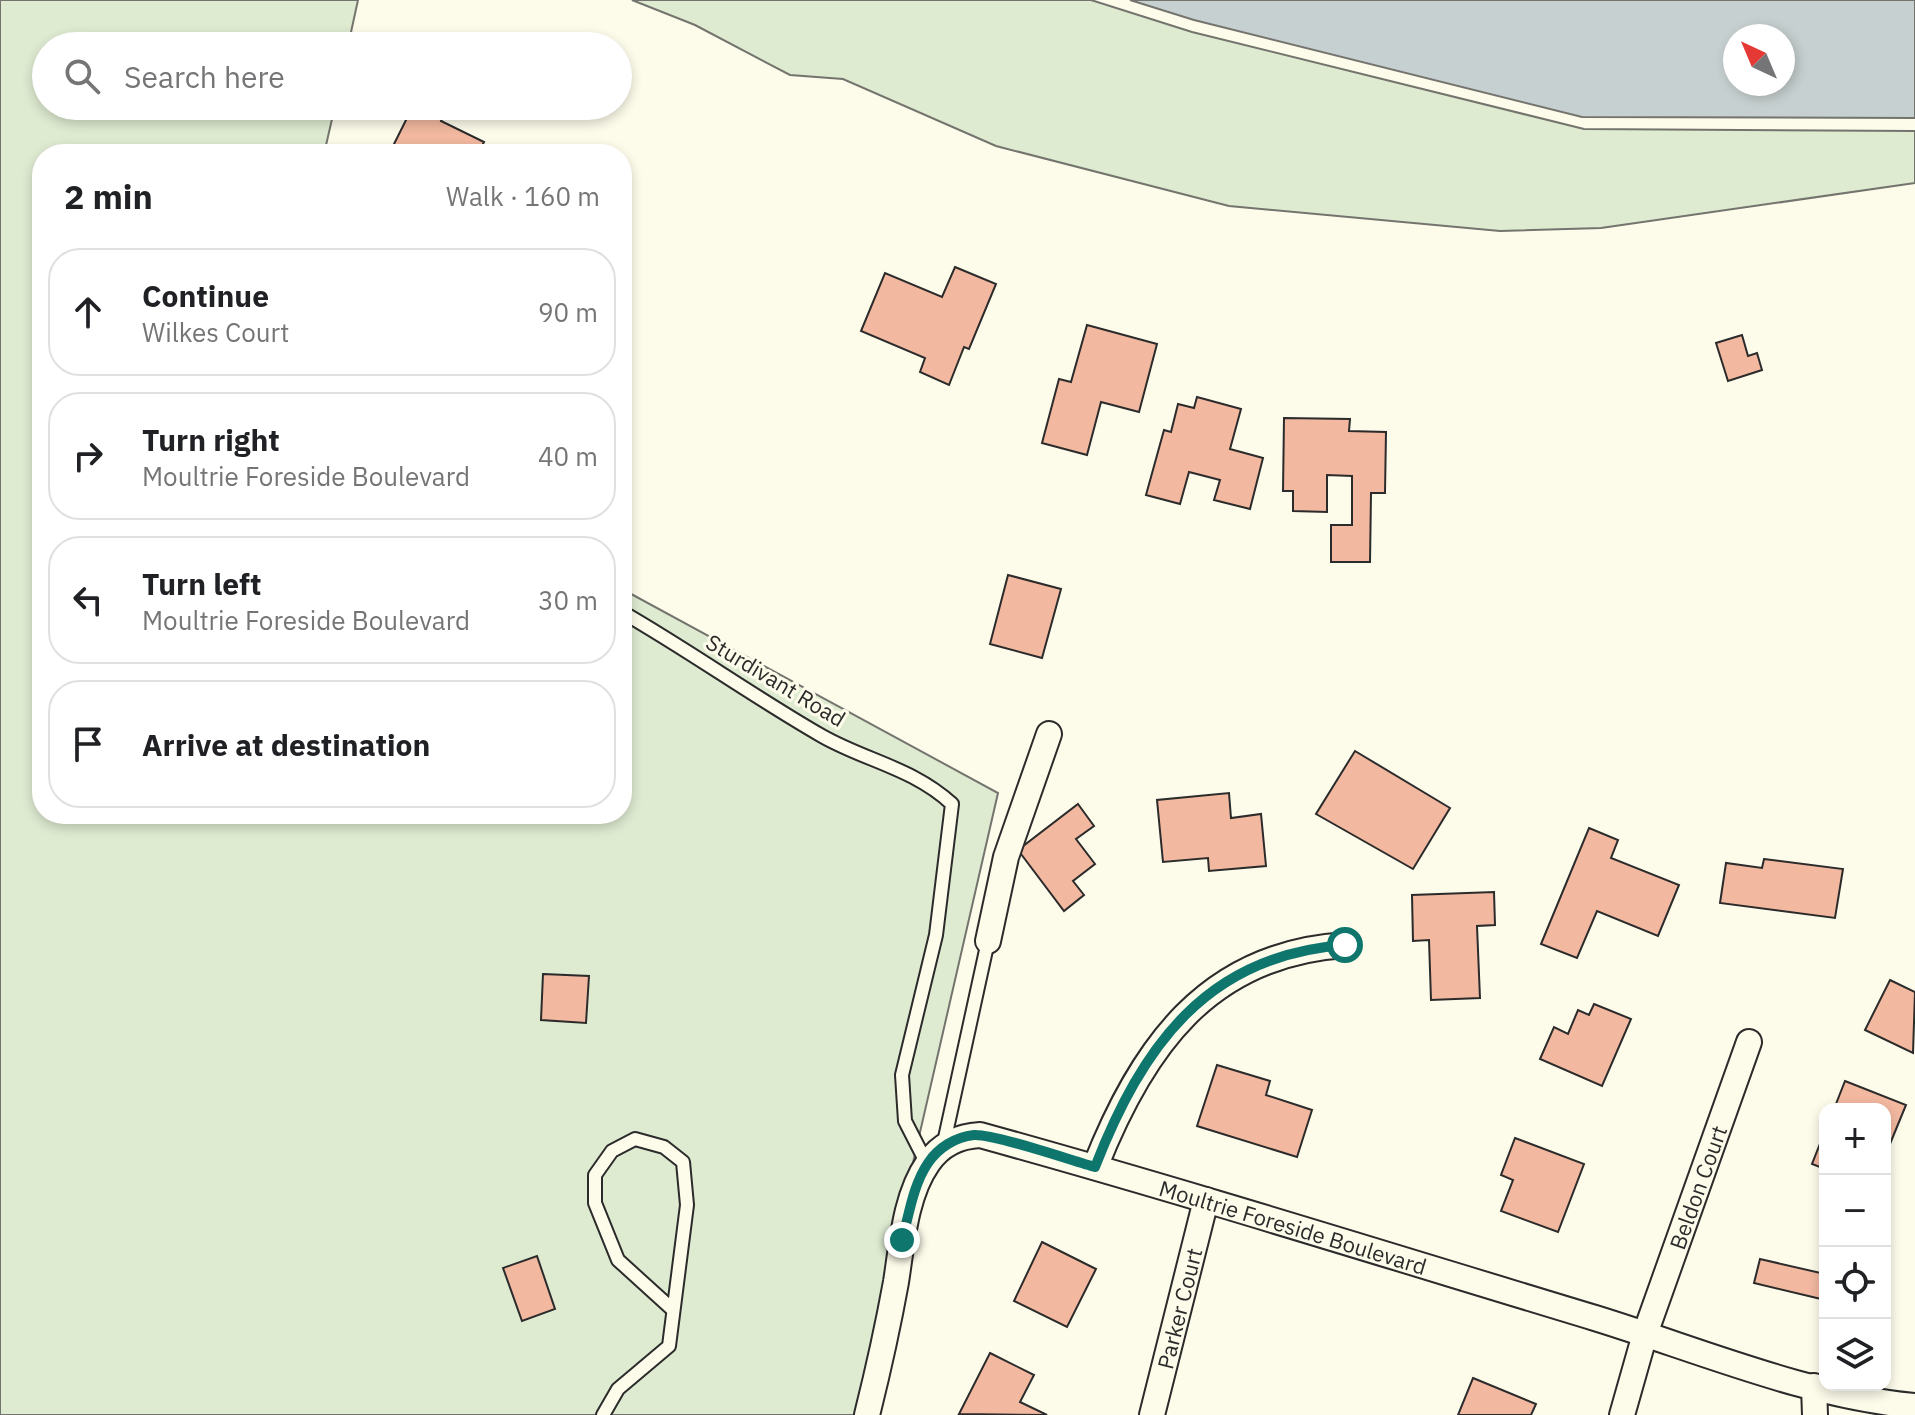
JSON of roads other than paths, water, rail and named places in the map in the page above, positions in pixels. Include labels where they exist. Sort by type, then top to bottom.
[{"type":"street","points":[[988,941],[1006,857],[1049,734]]},
{"type":"street","points":[[1095,1167],[1136,1077],[1188,1010],[1218,986],[1251,967],[1288,954],[1345,945]]},
{"type":"street","name":"Beldon Court","points":[[1622,1415],[1645,1334],[1749,1042]]},
{"type":"street","name":"Moultrie Foreside Boulevard","points":[[935,1155],[957,1139],[980,1135],[1206,1200],[1814,1386],[1879,1403],[1915,1406]]},
{"type":"street","points":[[867,1415],[902,1240],[935,1155]]},
{"type":"street","name":"Parker Court","points":[[1152,1415],[1206,1200]]},
{"type":"street","points":[[1814,1386],[1815,1415]]},
{"type":"lane","name":"Sturdivant Road","points":[[632,618],[824,737],[904,770],[933,787],[952,804],[942,897],[902,1075],[905,1121],[935,1155]]},
{"type":"lane","points":[[935,1155],[988,941]]},
{"type":"lane","points":[[603,1415],[618,1389],[669,1346],[687,1205],[683,1162],[664,1147],[635,1139],[612,1151],[595,1175],[595,1203],[618,1260],[672,1309]]}]
